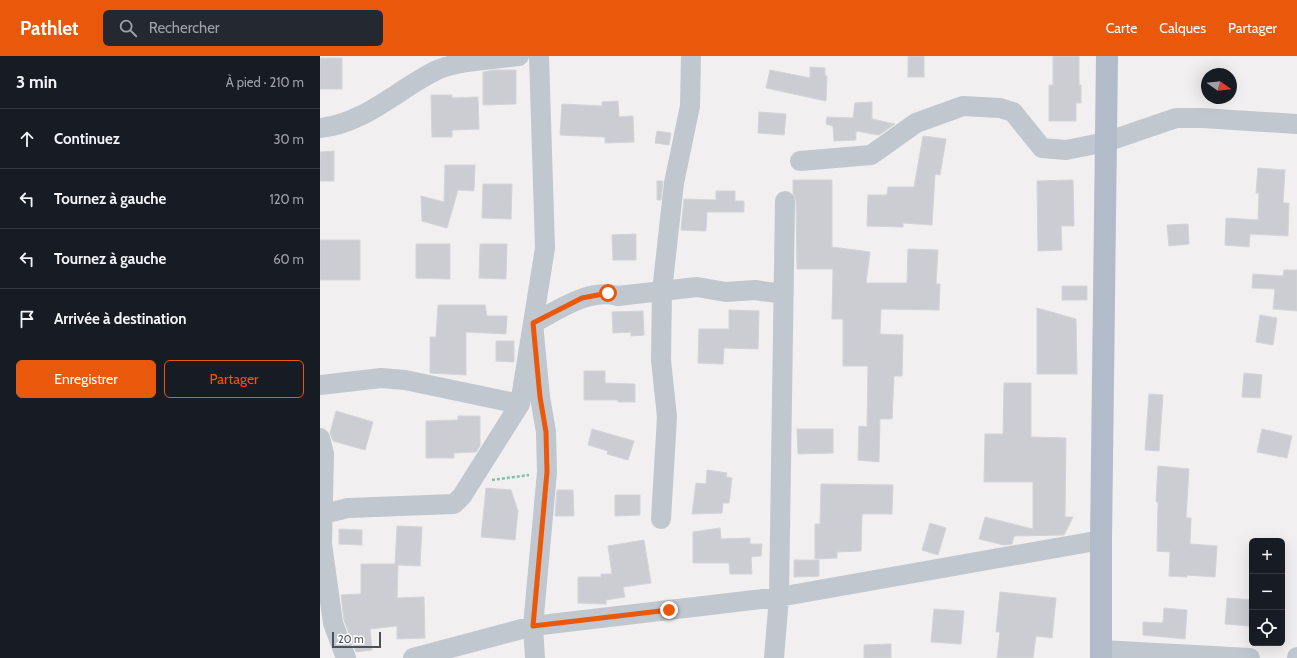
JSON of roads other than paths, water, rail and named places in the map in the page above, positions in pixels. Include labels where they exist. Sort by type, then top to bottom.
[{"type":"main road","points":[[1101,654],[1107,56]]},
{"type":"street","points":[[320,128],[350,121],[438,70],[455,65],[518,56]]},
{"type":"street","points":[[323,514],[348,508],[454,504],[462,496],[520,404],[545,248],[538,56]]},
{"type":"street","points":[[661,520],[667,417],[661,360],[662,291],[674,183],[690,106],[691,56]]},
{"type":"street","points":[[800,161],[871,155],[916,123],[963,106],[1000,108],[1012,112],[1042,148],[1066,150],[1106,142],[1176,118],[1202,118],[1297,124]]},
{"type":"street","points":[[774,658],[779,597],[785,201]]},
{"type":"street","points":[[533,323],[582,298],[608,293],[618,296],[697,287],[726,292],[755,290],[783,294]]},
{"type":"street","points":[[533,323],[540,397],[546,432],[547,472],[533,626],[535,658]]},
{"type":"street","points":[[320,385],[381,378],[405,380],[520,404]]},
{"type":"street","points":[[320,438],[324,454],[322,544],[333,624],[346,658]]},
{"type":"street","points":[[413,658],[533,626],[779,597],[1101,540]]},
{"type":"street","points":[[1101,654],[1250,658]]}]
